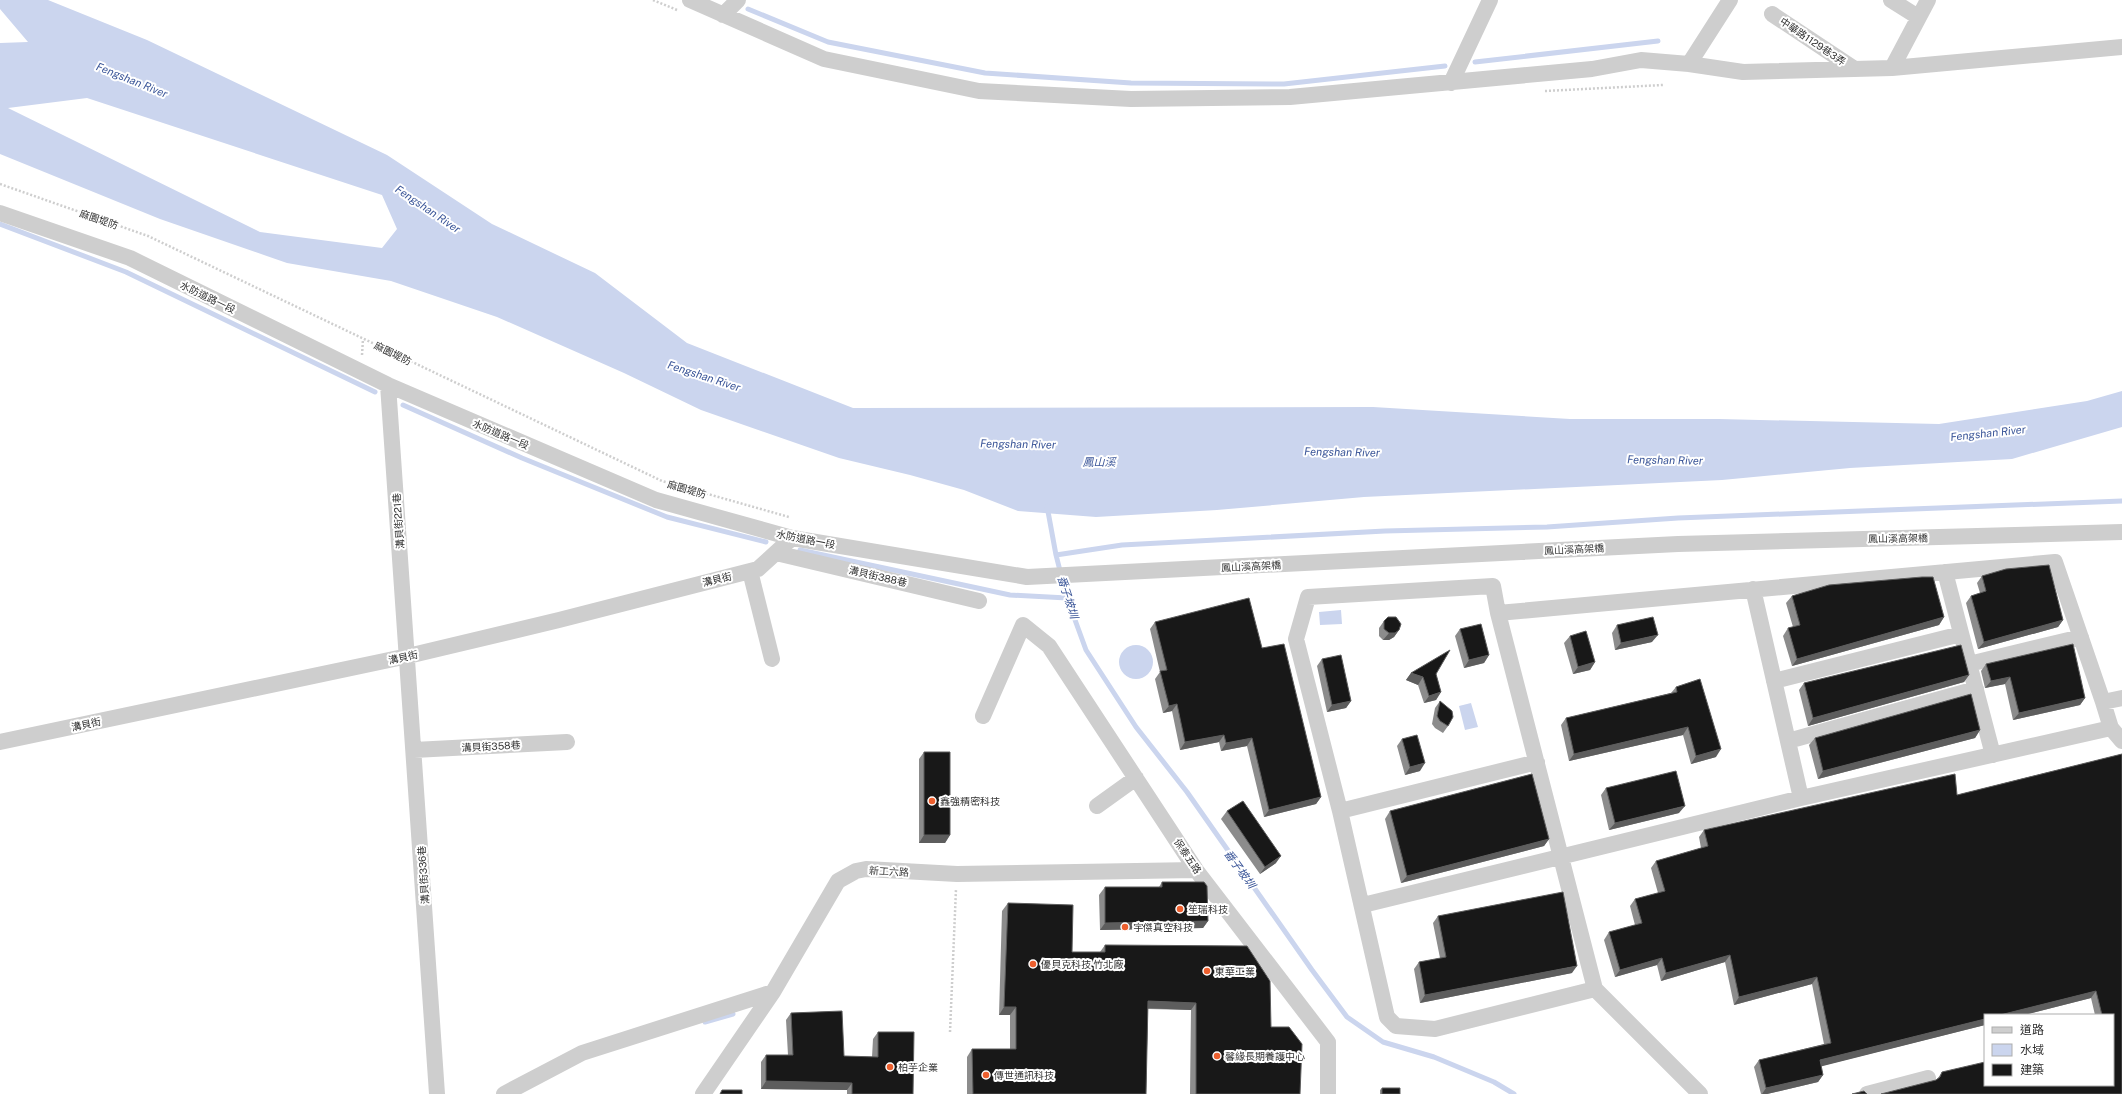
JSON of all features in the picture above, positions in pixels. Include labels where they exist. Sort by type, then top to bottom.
[{"type":"street","points":[[690,0],[824,59],[979,91],[1131,99],[1290,97],[1592,69],[1641,60],[1689,64],[1743,72],[1892,68],[2122,48]]},
{"type":"street","points":[[723,15],[738,0]]},
{"type":"street","points":[[1451,83],[1485,7],[1490,0]]},
{"type":"street","points":[[1689,64],[1730,0]]},
{"type":"street","points":[[1891,0],[1918,17]]},
{"type":"street","points":[[1892,68],[1928,0]]},
{"type":"street","name":"中華路1129巷3弄","points":[[1772,14],[1853,68]]},
{"type":"street","name":"水防道路一段","points":[[0,213],[130,258],[388,385],[656,500],[792,538],[1027,578]]},
{"type":"street","name":"溝貝街221巷","points":[[388,385],[408,656]]},
{"type":"street","name":"鳳山溪高架橋","points":[[1027,578],[1678,544],[2122,532]]},
{"type":"street","name":"溝貝街","points":[[0,742],[408,656],[559,620],[758,569],[792,538]]},
{"type":"street","name":"溝貝街388巷","points":[[776,553],[979,601]]},
{"type":"street","points":[[1498,613],[2055,562],[2104,702],[2111,728],[2122,742]]},
{"type":"street","points":[[750,571],[772,659]]},
{"type":"street","points":[[1945,572],[1993,755]]},
{"type":"street","points":[[1595,989],[1435,1029],[1396,1026],[1387,1017],[1363,905],[1296,639],[1308,597],[1493,586],[1498,613],[1595,989],[1700,1094]]},
{"type":"street","points":[[1753,589],[1801,798]]},
{"type":"street","name":"保泰五路","points":[[983,716],[1024,625],[1049,646],[1196,870],[1328,1042],[1328,1094]]},
{"type":"street","points":[[1774,681],[1961,634]]},
{"type":"street","points":[[1969,664],[2081,637]]},
{"type":"street","name":"溝貝街336巷","points":[[408,656],[437,1094]]},
{"type":"street","points":[[1788,741],[1976,689]]},
{"type":"street","points":[[2104,702],[2122,698]]},
{"type":"street","points":[[1363,905],[1562,858],[1801,798],[2111,728]]},
{"type":"street","name":"溝貝街358巷","points":[[414,750],[567,742]]},
{"type":"street","points":[[1340,811],[1536,762]]},
{"type":"street","points":[[1097,806],[1136,778]]},
{"type":"street","name":"新工六路","points":[[703,1094],[773,992],[838,880],[856,871],[866,869],[957,874],[1196,870]]},
{"type":"street","points":[[504,1094],[582,1052],[773,992]]},
{"type":"street","points":[[1867,1094],[1928,1078]]},
{"type":"path","name":"麻園堤防","points":[[0,184],[148,236],[662,481],[789,517]]},
{"type":"path","points":[[950,1032],[957,874]]},
{"type":"water","name":"鳳山溪","points":[[0,0],[48,0],[147,40],[387,155],[492,224],[595,273],[687,343],[853,408],[1373,407],[1570,419],[1719,419],[1939,424],[2087,401],[2122,391],[2122,427],[2012,459],[1850,468],[1722,480],[1364,497],[1217,510],[1096,517],[1018,511],[964,490],[839,458],[701,410],[624,373],[497,317],[391,281],[287,263],[160,219],[0,154],[0,43],[28,42],[0,9]],"holes":[[[87,98],[382,195],[397,229],[382,248],[260,232],[8,108]]]},
{"type":"water","points":[[1341,610],[1342,624],[1320,625],[1319,612]]},
{"type":"water","points":[[1133,645],[1139,645],[1143,646],[1150,652],[1153,662],[1152,669],[1146,676],[1139,679],[1133,679],[1129,678],[1122,672],[1119,665],[1119,659],[1120,655],[1126,648]]},
{"type":"water","points":[[1471,703],[1478,727],[1465,730],[1459,706]]},
{"type":"building","points":[[2049,565],[2063,620],[1984,642],[1971,596],[1986,591],[1982,576],[2006,569]]},
{"type":"building","points":[[1933,577],[1944,617],[1797,659],[1788,628],[1800,625],[1792,596],[1829,585]]},
{"type":"building","points":[[1249,598],[1262,648],[1284,644],[1321,797],[1269,810],[1252,738],[1226,743],[1224,735],[1185,742],[1177,704],[1169,706],[1160,671],[1167,670],[1155,622]]},
{"type":"building","points":[[1388,617],[1396,617],[1401,624],[1399,630],[1395,633],[1389,633],[1384,629],[1384,621]]},
{"type":"building","points":[[1653,617],[1658,635],[1621,643],[1617,625]]},
{"type":"building","points":[[1481,624],[1489,655],[1469,660],[1460,629]]},
{"type":"building","points":[[1586,631],[1595,662],[1578,667],[1570,636]]},
{"type":"building","points":[[2073,644],[2085,698],[2019,713],[2010,677],[1991,681],[1986,664]]},
{"type":"building","points":[[1961,645],[1969,675],[1813,718],[1804,683]]},
{"type":"building","points":[[1450,650],[1436,674],[1441,692],[1429,696],[1423,677],[1411,673]]},
{"type":"building","points":[[1341,655],[1351,701],[1332,705],[1322,659]]},
{"type":"building","points":[[1700,679],[1721,749],[1696,756],[1688,727],[1574,754],[1566,718],[1677,692],[1676,687]]},
{"type":"building","points":[[1971,694],[1980,730],[1823,771],[1815,738]]},
{"type":"building","points":[[1440,701],[1452,711],[1453,717],[1448,726],[1440,721],[1437,716]]},
{"type":"building","points":[[1417,735],[1425,763],[1410,767],[1402,739]]},
{"type":"building","name":"鑫強精密科技","points":[[924,752],[950,752],[950,835],[924,835]]},
{"type":"building","points":[[2122,754],[2122,1094],[1881,1094],[1936,1080],[1940,1077],[1942,1072],[1984,1062],[1984,1086],[2114,1086],[2114,1014],[2102,1014],[2096,991],[2004,1014],[1984,1014],[1984,1019],[1820,1060],[1823,1075],[1766,1088],[1759,1060],[1831,1043],[1817,977],[1739,997],[1730,955],[1666,973],[1662,958],[1620,970],[1609,932],[1642,923],[1635,899],[1665,891],[1656,861],[1708,846],[1704,830],[1955,774],[1957,795]]},
{"type":"building","points":[[1676,771],[1685,806],[1615,823],[1606,788]]},
{"type":"building","points":[[1532,774],[1549,839],[1407,876],[1390,811]]},
{"type":"building","points":[[1243,801],[1281,856],[1265,867],[1227,811]]},
{"type":"building","points":[[1162,882],[1204,882],[1207,886],[1208,921],[1105,923],[1105,887],[1162,887]]},
{"type":"building","points":[[1563,892],[1577,966],[1425,995],[1419,962],[1446,957],[1438,916]]},
{"type":"building","points":[[1008,903],[1073,905],[1072,952],[1105,952],[1105,945],[1247,946],[1270,981],[1271,1027],[1289,1027],[1302,1044],[1300,1094],[1196,1094],[1196,1003],[1148,1001],[1146,1094],[973,1094],[972,1049],[1016,1049],[1016,1007],[1004,1007]]},
{"type":"building","points":[[842,1011],[844,1056],[878,1057],[878,1032],[914,1032],[913,1094],[852,1094],[852,1083],[766,1081],[766,1055],[793,1055],[791,1013]]},
{"type":"building","points":[[1382,1088],[1400,1088],[1400,1094],[1382,1094]]},
{"type":"building","points":[[722,1090],[742,1090],[742,1094],[720,1094]]},
{"type":"building","points":[[1864,1091],[1867,1094],[1852,1094]]},
{"type":"waterway","points":[[748,9],[828,42],[985,73],[1131,83],[1284,84],[1445,66]]},
{"type":"waterway","points":[[1475,62],[1658,41]]},
{"type":"waterway","points":[[0,224],[126,272],[375,392]]},
{"type":"waterway","points":[[403,405],[522,458],[667,517],[766,542]]},
{"type":"waterway","points":[[1056,555],[1122,545],[1385,531],[1547,527],[1678,518],[2122,501]]},
{"type":"waterway","name":"番子坡圳","points":[[1047,506],[1056,555],[1067,598],[1086,650],[1136,727],[1187,792],[1312,970],[1347,1017],[1383,1042],[1434,1057],[1494,1082],[1514,1094]]},
{"type":"waterway","points":[[800,550],[1010,595],[1067,598]]},
{"type":"waterway","points":[[705,1022],[733,1014]]},
{"type":"place","name":"鑫強精密科技","points":[[932,801]]},
{"type":"place","name":"笙瑞科技","points":[[1180,909]]},
{"type":"place","name":"宇傑真空科技","points":[[1125,927]]},
{"type":"place","name":"優貝克科技 竹北廠","points":[[1033,964]]},
{"type":"place","name":"東華工業","points":[[1207,971]]},
{"type":"place","name":"馨緣長期養護中心","points":[[1217,1056]]},
{"type":"place","name":"柏芋企業","points":[[890,1067]]},
{"type":"place","name":"傳世通訊科技","points":[[986,1075]]},
{"type":"water label","name":"Fengshan River","points":[[132,80]]},
{"type":"water label","name":"Fengshan River","points":[[428,209]]},
{"type":"water label","name":"Fengshan River","points":[[704,376]]},
{"type":"water label","name":"Fengshan River","points":[[1988,433]]},
{"type":"water label","name":"Fengshan River","points":[[1018,444]]},
{"type":"water label","name":"Fengshan River","points":[[1342,452]]},
{"type":"water label","name":"Fengshan River","points":[[1665,460]]}]
